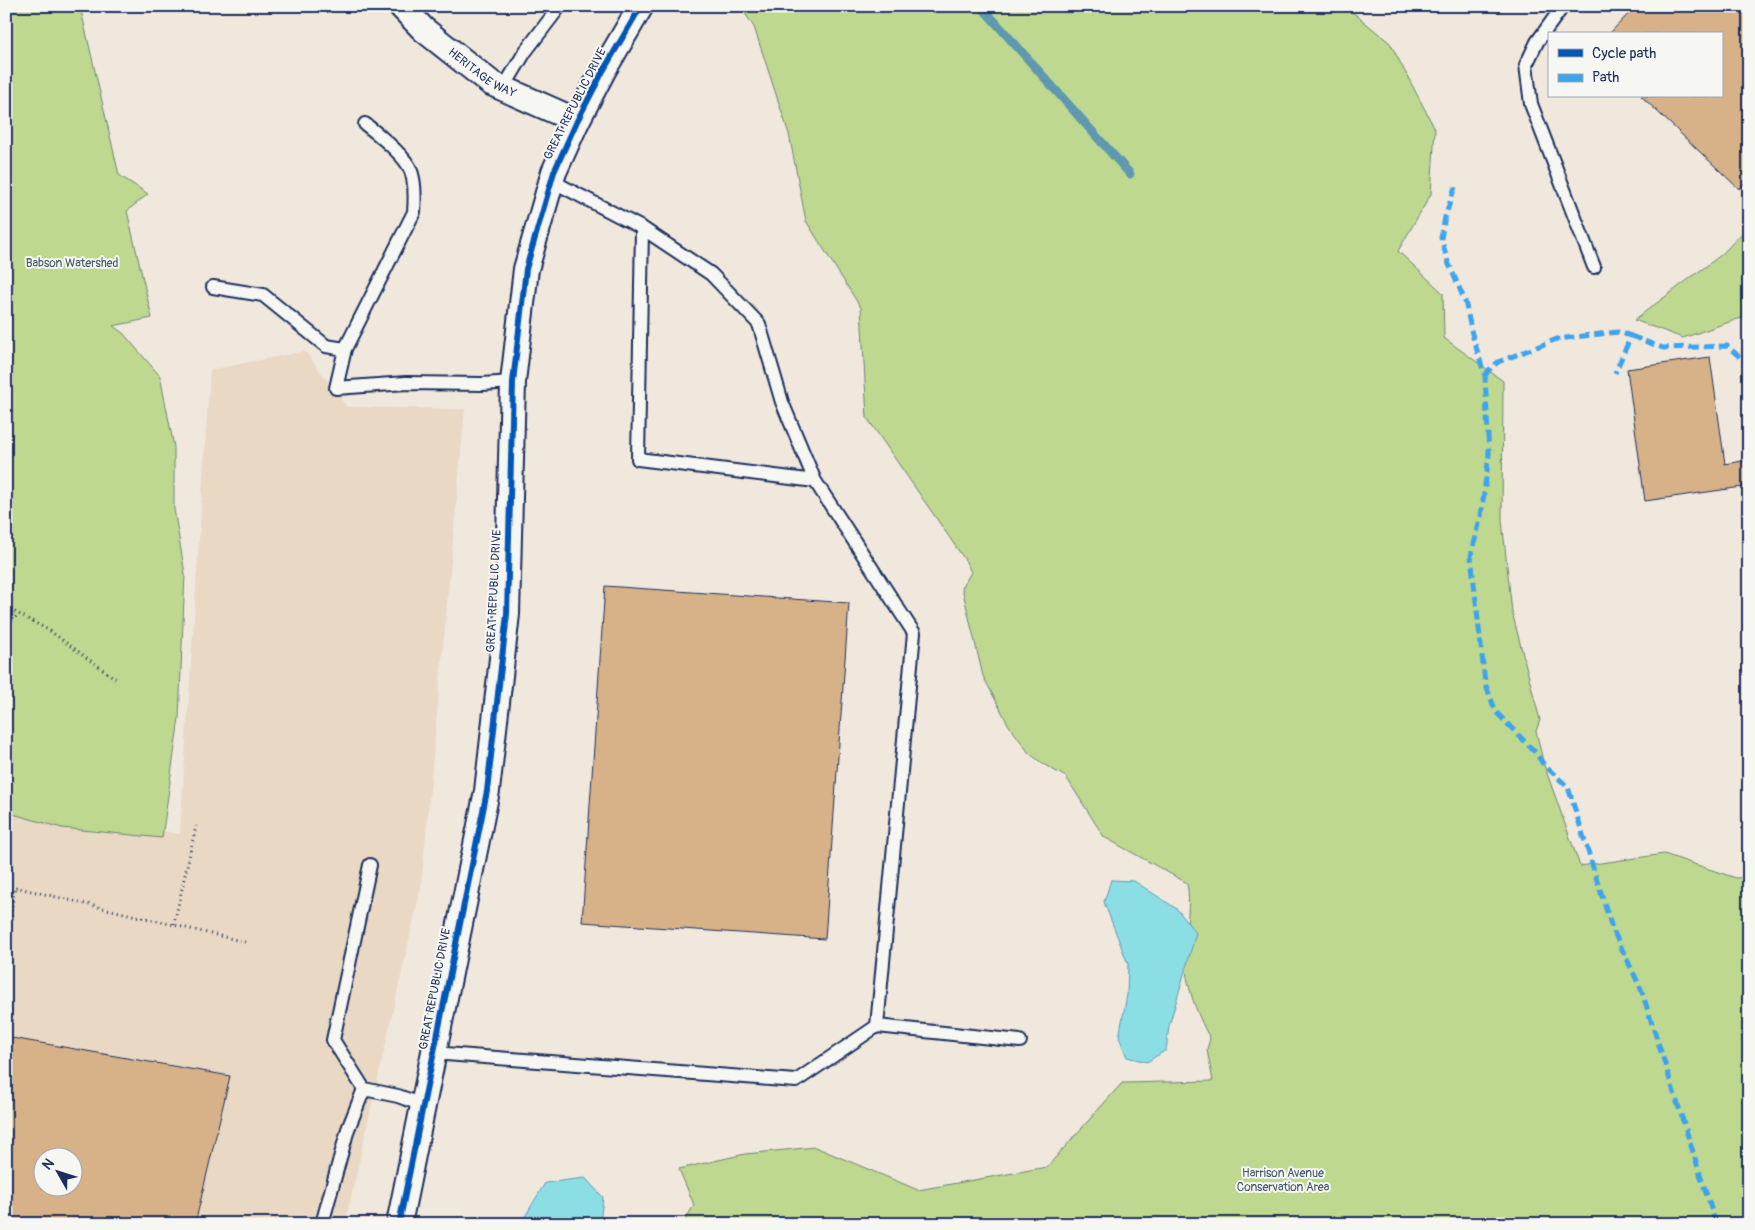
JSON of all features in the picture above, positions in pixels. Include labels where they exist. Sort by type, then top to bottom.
[{"type":"street","name":"HERITAGE WAY","points":[[401,6],[423,30],[491,83],[577,121]]},
{"type":"street","name":"GREAT REPUBLIC DRIVE","points":[[399,1224],[487,791],[507,614],[513,382],[526,269],[554,172],[577,121],[603,71],[641,6]]},
{"type":"lane","points":[[503,89],[525,52],[560,6]]},
{"type":"lane","points":[[1563,6],[1537,42],[1526,65],[1531,104],[1594,267]]},
{"type":"lane","points":[[365,124],[378,134],[409,166],[416,192],[414,212],[345,349],[336,388],[406,383],[482,384],[513,382]]},
{"type":"lane","points":[[552,181],[642,228],[711,274],[759,324],[782,402],[814,481],[914,633],[876,1026]]},
{"type":"lane","points":[[642,228],[638,459],[814,481]]},
{"type":"lane","points":[[213,287],[263,295],[326,346],[345,349]]},
{"type":"lane","points":[[370,865],[333,1040],[364,1089],[398,1096],[423,1105]]},
{"type":"lane","points":[[433,1053],[796,1082],[876,1026],[1020,1041]]},
{"type":"lane","points":[[322,1224],[348,1129],[364,1089]]},
{"type":"path","points":[[6,607],[50,631],[116,679]]},
{"type":"path","points":[[6,629],[19,614]]},
{"type":"path","points":[[174,924],[196,826]]},
{"type":"path","points":[[11,911],[15,887],[245,942]]},
{"type":"shaded area","points":[[305,351],[347,407],[465,409],[421,887],[345,1224],[6,1224],[6,802],[180,834],[210,370]]},
{"type":"green space","name":"Babson Watershed","points":[[6,6],[80,6],[119,175],[148,194],[127,211],[152,318],[113,326],[123,333],[160,376],[174,447],[174,509],[185,574],[179,718],[162,838],[62,828],[6,812]]},
{"type":"green space","name":"Harrison Avenue Conservation Area","points":[[740,6],[1345,6],[1390,43],[1435,129],[1431,194],[1398,251],[1443,293],[1444,338],[1503,381],[1502,520],[1512,612],[1540,720],[1536,731],[1544,765],[1580,866],[1664,854],[1736,878],[1749,877],[1749,1224],[683,1224],[694,1205],[679,1169],[745,1154],[815,1147],[918,1190],[1047,1167],[1122,1083],[1213,1081],[1207,1050],[1210,1038],[1195,1007],[1186,971],[1185,949],[1189,899],[1187,883],[1104,837],[1066,777],[1043,764],[1029,753],[1008,724],[983,676],[962,588],[971,572],[965,560],[867,418],[861,308],[806,221],[789,134],[754,27]]},
{"type":"green space","points":[[1749,226],[1749,317],[1683,338],[1634,320],[1721,255]]},
{"type":"water","points":[[1111,880],[1134,881],[1177,909],[1196,933],[1169,1026],[1166,1050],[1147,1062],[1127,1057],[1119,1037],[1127,995],[1128,964],[1104,902]]},
{"type":"water","points":[[585,1178],[603,1197],[600,1224],[524,1224],[523,1220],[545,1183]]},
{"type":"building","points":[[1636,6],[1749,6],[1749,179],[1739,189],[1643,98],[1722,98],[1722,32],[1611,32]]},
{"type":"building","points":[[1710,357],[1725,464],[1749,460],[1749,486],[1645,501],[1627,369]]},
{"type":"building","points":[[605,586],[849,603],[825,939],[582,922]]},
{"type":"building","points":[[6,1037],[230,1076],[195,1224],[6,1224]]},
{"type":"waterway","points":[[981,6],[1130,174]]},
{"type":"marked path","points":[[1455,187],[1445,217],[1441,238],[1448,262],[1465,301],[1472,334],[1485,376],[1489,455],[1481,516],[1471,556],[1485,683],[1496,712],[1535,752],[1544,765],[1568,787],[1612,928],[1641,989],[1716,1224]]},
{"type":"marked path","points":[[1485,376],[1498,362],[1557,339],[1618,332],[1631,336],[1615,373]]},
{"type":"marked path","points":[[1631,336],[1663,348],[1727,346],[1749,365]]},
{"type":"cycle path","points":[[399,1224],[487,791],[507,614],[513,382],[526,269],[554,172],[577,121],[603,71],[641,6]]}]
